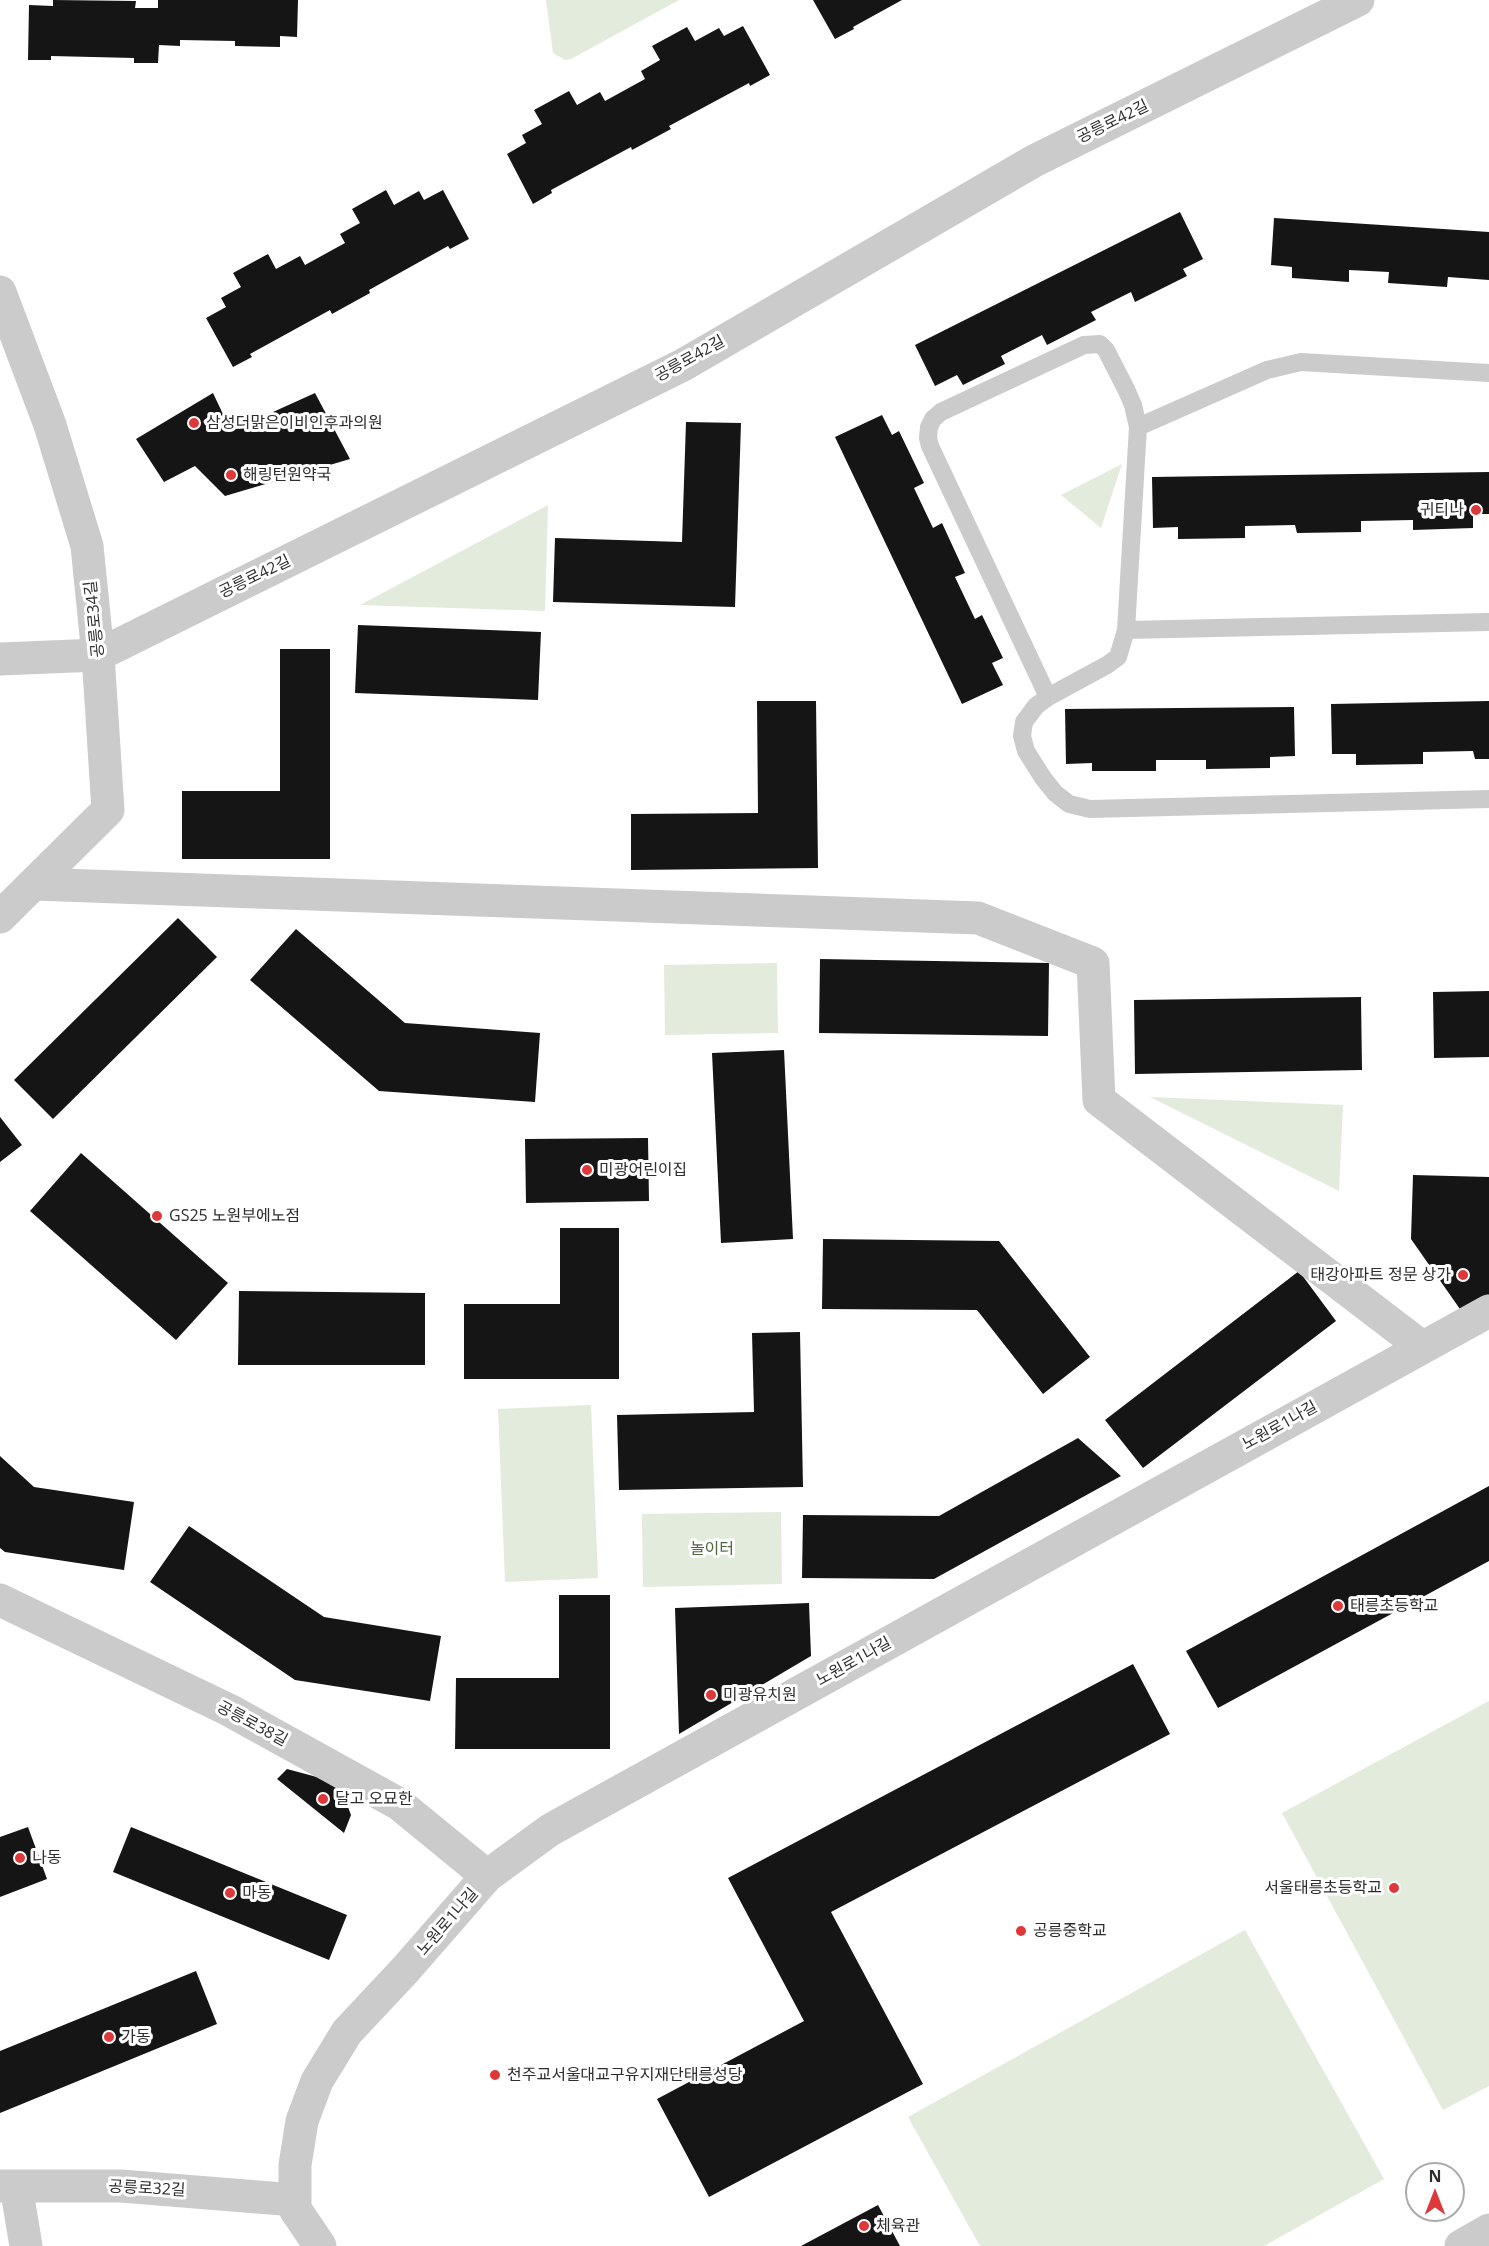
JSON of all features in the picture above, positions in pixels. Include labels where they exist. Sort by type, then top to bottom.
[{"type":"street","name":"공릉로42길","points":[[0,659],[98,655],[683,365],[1034,161],[1358,0]]},
{"type":"street","name":"공릉로34길","points":[[0,291],[50,425],[87,546],[98,655],[108,810],[0,917]]},
{"type":"street","points":[[34,884],[978,918],[1093,963],[1099,1100],[1422,1347]]},
{"type":"street","name":"노원로1나길","points":[[320,2246],[295,2209],[295,2165],[302,2121],[317,2081],[346,2032],[406,1970],[487,1876],[550,1830],[1489,1311]]},
{"type":"street","name":"공릉로38길","points":[[0,1600],[229,1710],[399,1804],[487,1876]]},
{"type":"street","points":[[8,2186],[26,2246]]},
{"type":"street","name":"공릉로32길","points":[[8,2186],[121,2186],[295,2200]]},
{"type":"street","points":[[1461,2246],[1489,2230]]},
{"type":"lane","points":[[1048,698],[930,446],[929,427],[933,419],[941,412],[1084,345],[1093,343],[1100,344],[1106,350],[1134,405],[1138,427],[1126,630],[1118,657],[1036,706],[1024,722],[1022,736],[1026,751],[1055,793],[1069,804],[1090,809],[1489,799]]},
{"type":"lane","points":[[1138,427],[1268,370],[1301,362],[1489,373]]},
{"type":"lane","points":[[1126,630],[1489,622]]},
{"type":"green space","points":[[546,0],[679,0],[571,59],[565,60],[553,53]]},
{"type":"green space","points":[[1122,464],[1101,528],[1061,495]]},
{"type":"green space","points":[[548,505],[545,611],[360,605]]},
{"type":"green space","points":[[777,963],[778,1033],[665,1035],[664,965]]},
{"type":"green space","points":[[1150,1097],[1343,1105],[1339,1191]]},
{"type":"green space","points":[[591,1405],[598,1578],[505,1582],[498,1409]]},
{"type":"green space","name":"놀이터","points":[[781,1512],[782,1584],[643,1587],[642,1514]]},
{"type":"green space","points":[[1489,1701],[1489,2086],[1443,2110],[1282,1813]]},
{"type":"green space","points":[[1245,1930],[1384,2179],[1264,2246],[980,2246],[908,2117]]},
{"type":"building","points":[[53,0],[136,1],[135,8],[158,8],[158,0],[298,0],[297,37],[280,36],[280,47],[235,46],[235,41],[180,40],[180,46],[159,45],[158,63],[134,63],[134,58],[51,56],[51,60],[28,60],[29,5],[53,6]]},
{"type":"building","points":[[813,0],[902,0],[835,39]]},
{"type":"building","points":[[743,26],[770,75],[750,86],[749,83],[669,126],[671,129],[632,150],[631,147],[551,190],[552,193],[533,204],[507,154],[526,143],[522,135],[542,124],[534,110],[569,91],[577,105],[600,92],[605,101],[645,79],[641,71],[660,60],[652,46],[687,27],[695,41],[719,28],[724,36]]},
{"type":"building","points":[[386,190],[394,205],[419,191],[424,200],[443,190],[469,239],[450,249],[448,246],[369,290],[370,293],[332,314],[330,310],[250,354],[252,357],[233,367],[206,318],[226,307],[221,298],[241,287],[233,273],[268,254],[276,269],[300,256],[305,265],[345,243],[340,234],[360,223],[352,209]]},
{"type":"building","points":[[1180,212],[1203,259],[1183,269],[1187,276],[1135,302],[1131,292],[1091,312],[1096,320],[1047,345],[1042,335],[1001,356],[1005,364],[963,385],[957,375],[935,386],[915,345]]},
{"type":"building","points":[[1274,218],[1489,232],[1489,280],[1448,277],[1447,287],[1388,283],[1389,272],[1349,270],[1349,282],[1292,278],[1292,267],[1271,265]]},
{"type":"building","points":[[213,393],[231,431],[315,393],[350,459],[225,496],[195,466],[164,482],[136,439]]},
{"type":"building","points":[[882,415],[892,435],[899,431],[924,483],[914,488],[933,528],[942,523],[965,573],[955,577],[975,619],[982,615],[1003,658],[992,663],[1003,685],[962,704],[835,437]]},
{"type":"building","points":[[686,422],[741,423],[735,607],[553,602],[555,538],[682,542]]},
{"type":"building","points":[[1489,472],[1489,514],[1473,514],[1473,528],[1413,530],[1413,520],[1361,521],[1361,532],[1297,533],[1295,525],[1245,526],[1245,538],[1178,539],[1178,527],[1153,528],[1152,477]]},
{"type":"building","points":[[358,625],[541,632],[538,700],[355,693]]},
{"type":"building","points":[[280,649],[330,649],[330,859],[182,859],[182,791],[280,791]]},
{"type":"building","points":[[757,701],[816,701],[818,868],[631,870],[631,814],[758,813]]},
{"type":"building","points":[[1489,701],[1489,759],[1475,759],[1473,751],[1423,752],[1423,764],[1356,765],[1356,754],[1332,754],[1331,704]]},
{"type":"building","points":[[1294,707],[1295,756],[1270,757],[1270,768],[1206,769],[1206,760],[1156,760],[1156,771],[1092,771],[1092,763],[1066,764],[1065,709]]},
{"type":"building","points":[[178,918],[217,957],[53,1119],[14,1080]]},
{"type":"building","points":[[296,929],[405,1023],[540,1033],[535,1102],[379,1091],[250,980]]},
{"type":"building","points":[[820,959],[1049,963],[1048,1036],[819,1033]]},
{"type":"building","points":[[1489,991],[1489,1057],[1434,1058],[1433,992]]},
{"type":"building","points":[[1361,997],[1362,1070],[1135,1074],[1134,1000]]},
{"type":"building","points":[[784,1050],[793,1239],[721,1243],[712,1053]]},
{"type":"building","points":[[0,1117],[22,1145],[0,1162]]},
{"type":"building","name":"미광어린이집","points":[[648,1138],[649,1201],[526,1203],[525,1139]]},
{"type":"building","points":[[81,1153],[228,1283],[176,1340],[30,1211]]},
{"type":"building","name":"태강아파트 정문 상가","points":[[1413,1175],[1489,1177],[1489,1311],[1469,1322],[1411,1239]]},
{"type":"building","points":[[560,1228],[619,1228],[619,1379],[464,1379],[464,1304],[560,1304]]},
{"type":"building","points":[[823,1239],[999,1241],[1090,1357],[1043,1394],[977,1310],[822,1309]]},
{"type":"building","points":[[1299,1271],[1336,1321],[1143,1468],[1105,1420]]},
{"type":"building","points":[[239,1291],[425,1293],[425,1365],[238,1365]]},
{"type":"building","points":[[800,1332],[803,1487],[619,1490],[617,1415],[754,1412],[752,1333]]},
{"type":"building","points":[[1078,1438],[1121,1476],[934,1579],[802,1578],[803,1515],[939,1516]]},
{"type":"building","points":[[0,1456],[34,1487],[134,1502],[124,1570],[5,1552],[0,1548]]},
{"type":"building","name":"태릉초등학교","points":[[1489,1486],[1489,1561],[1218,1708],[1186,1651]]},
{"type":"building","points":[[189,1526],[324,1617],[441,1636],[430,1701],[295,1680],[150,1582]]},
{"type":"building","points":[[559,1595],[610,1595],[610,1749],[455,1749],[456,1678],[559,1678]]},
{"type":"building","name":"미광유치원","points":[[809,1603],[811,1656],[679,1734],[675,1608]]},
{"type":"building","points":[[1133,1664],[1170,1734],[831,1912],[923,2084],[709,2197],[657,2099],[804,2021],[728,1878]]},
{"type":"building","name":"달고 오묘한","points":[[287,1769],[339,1783],[351,1815],[344,1833],[277,1779]]},
{"type":"building","name":"나동","points":[[28,1827],[47,1879],[0,1897],[0,1837]]},
{"type":"building","name":"마동","points":[[131,1827],[347,1915],[329,1960],[113,1872]]},
{"type":"building","name":"가동","points":[[196,1971],[217,2024],[0,2113],[0,2051]]},
{"type":"building","name":"체육관","points":[[878,2205],[900,2246],[801,2246]]},
{"type":"place","name":"삼성더맑은이비인후과의원","points":[[194,423]]},
{"type":"place","name":"해링턴원약국","points":[[231,475]]},
{"type":"place","name":"귀티나","points":[[1476,510]]},
{"type":"place","name":"미광어린이집","points":[[587,1170]]},
{"type":"place","name":"GS25 노원부에노점","points":[[157,1216]]},
{"type":"place","name":"태강아파트 정문 상가","points":[[1463,1275]]},
{"type":"place","name":"태릉초등학교","points":[[1338,1606]]},
{"type":"place","name":"미광유치원","points":[[711,1695]]},
{"type":"place","name":"달고 오묘한","points":[[323,1799]]},
{"type":"place","name":"나동","points":[[20,1858]]},
{"type":"place","name":"서울태릉초등학교","points":[[1394,1888]]},
{"type":"place","name":"마동","points":[[230,1893]]},
{"type":"place","name":"공릉중학교","points":[[1021,1931]]},
{"type":"place","name":"가동","points":[[109,2037]]},
{"type":"place","name":"천주교서울대교구유지재단태릉성당","points":[[495,2075]]},
{"type":"place","name":"체육관","points":[[864,2226]]}]
